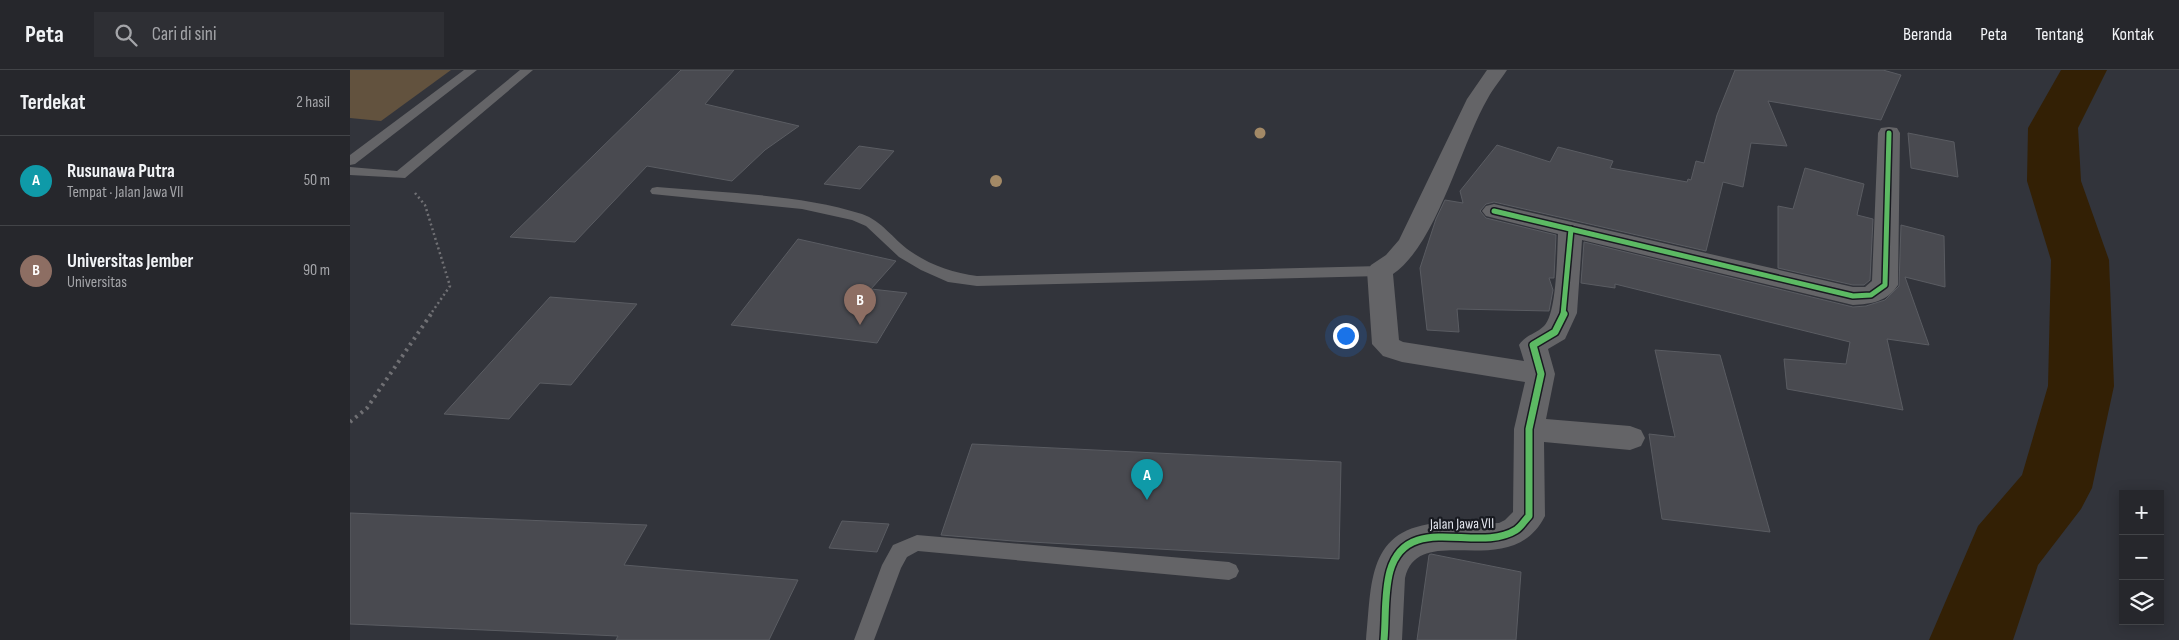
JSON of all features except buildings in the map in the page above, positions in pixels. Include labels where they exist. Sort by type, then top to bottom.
[{"type":"street","points":[[1497,70],[1477,98],[1410,243],[1395,261],[1380,271],[1386,344],[1392,349],[1541,374],[1533,345],[1555,332],[1564,313],[1571,229]]},
{"type":"street","points":[[1494,211],[1853,296],[1871,295],[1885,285],[1889,134]]},
{"type":"street","name":"Jalan Jawa VII","points":[[1384,640],[1389,573],[1394,560],[1401,550],[1427,536],[1476,538],[1500,536],[1512,532],[1526,523],[1530,516],[1529,429],[1541,374]]},
{"type":"street","points":[[1529,429],[1630,438]]},
{"type":"lane","points":[[350,161],[471,70]]},
{"type":"lane","points":[[350,171],[400,175],[527,70]]},
{"type":"lane","points":[[657,191],[802,205],[856,217],[871,223],[904,254],[926,267],[953,278],[977,281],[1380,271]]},
{"type":"lane","points":[[864,640],[892,565],[900,551],[917,543],[1229,571]]},
{"type":"path","points":[[350,422],[367,408],[450,286],[425,206],[400,175]]},
{"type":"shaded area","points":[[350,70],[451,70],[381,121],[350,118]]},
{"type":"waterway","points":[[1971,640],[2005,549],[2055,488],[2081,386],[2080,260],[2054,181],[2053,128],[2084,70]]},
{"type":"cycle path","points":[[1494,211],[1853,296],[1871,295],[1885,285],[1889,133]]},
{"type":"cycle path","points":[[1384,640],[1388,578],[1394,561],[1406,546],[1423,538],[1441,536],[1481,538],[1500,536],[1516,530],[1529,516],[1529,429],[1541,374],[1533,345],[1555,332],[1564,313],[1571,229]]},
{"type":"place","name":"Universitas Jember","points":[[860,325]]},
{"type":"place","name":"Rusunawa Putra","points":[[1147,500]]}]
